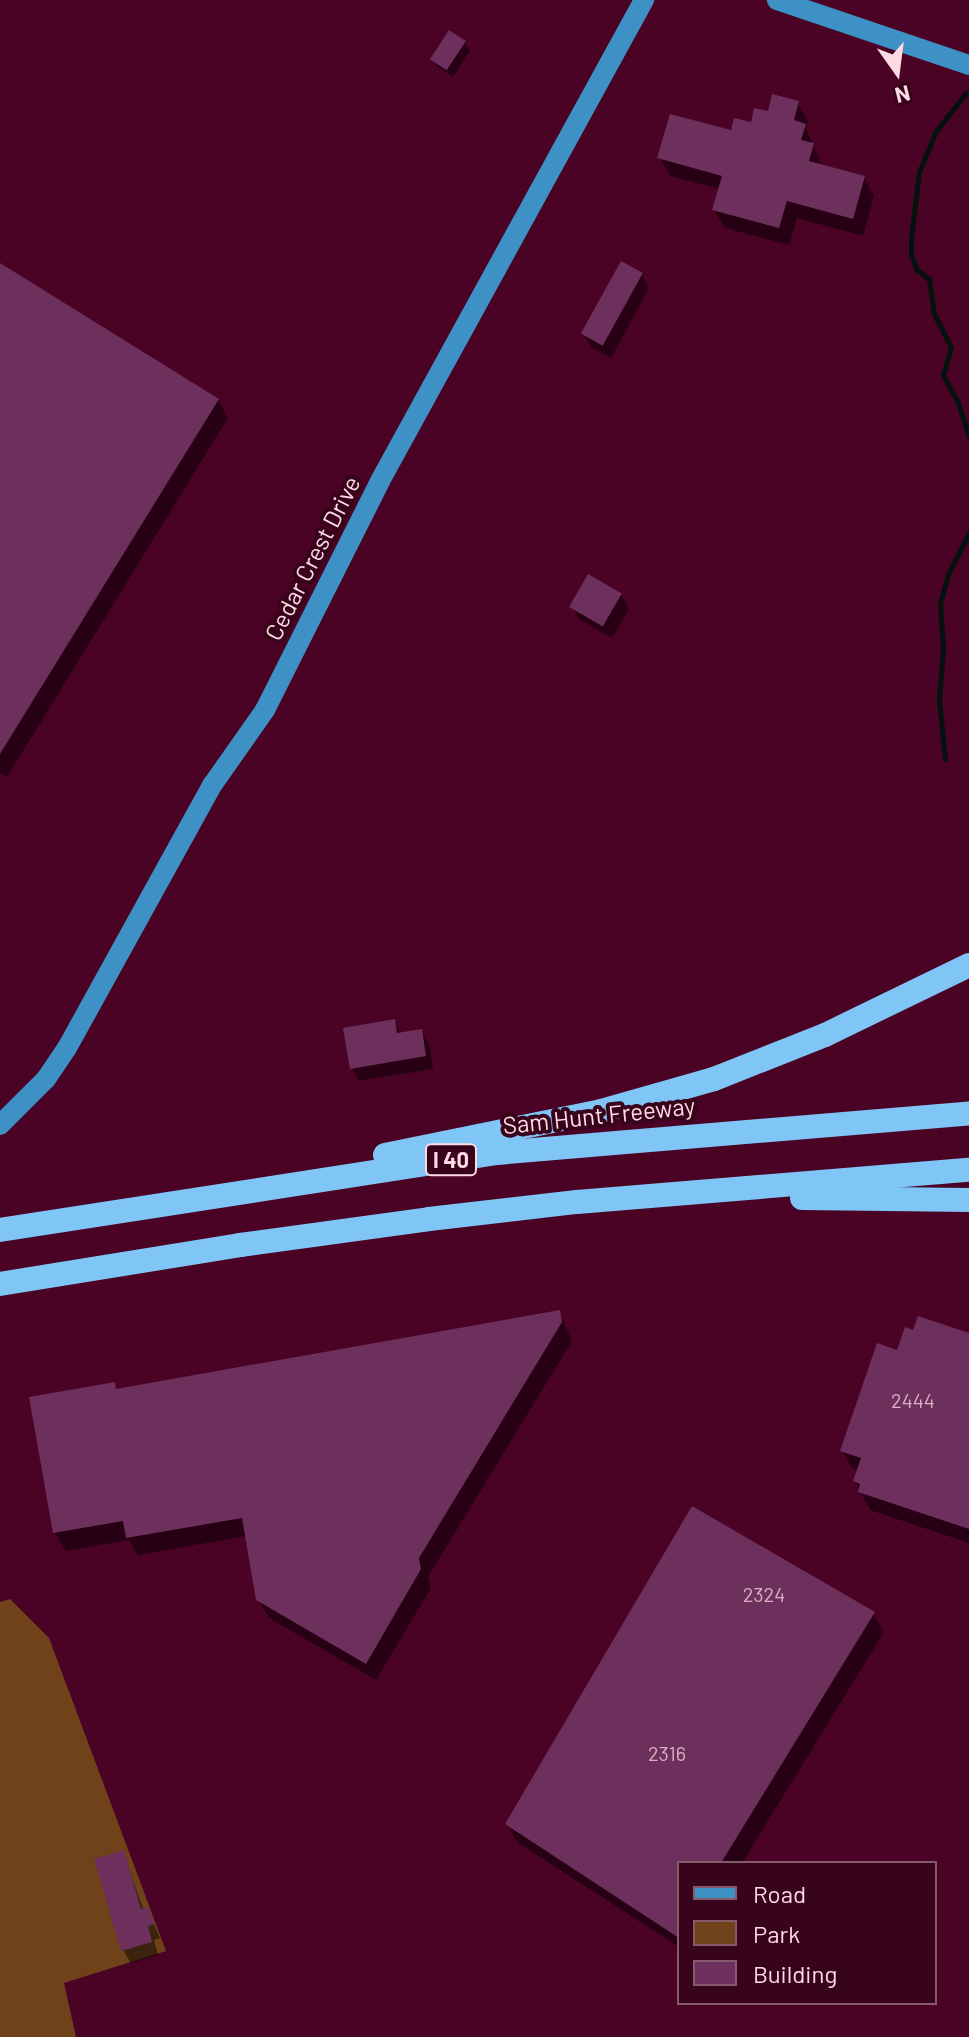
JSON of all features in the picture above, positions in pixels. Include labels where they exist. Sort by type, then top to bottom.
[{"type":"highway","points":[[154,1204],[658,1096],[801,1045],[969,965]]},
{"type":"highway","name":"Sam Hunt Freeway","points":[[0,1230],[497,1153],[969,1113]]},
{"type":"highway","name":"I 40","points":[[0,1284],[365,1228],[640,1197],[969,1170]]},
{"type":"highway","points":[[640,1197],[969,1200]]},
{"type":"street","name":"Cedar Crest Drive","points":[[2,1124],[46,1079],[67,1048],[213,784],[265,710],[380,481],[644,0]]},
{"type":"street","points":[[777,0],[969,65]]},
{"type":"green space","points":[[10,1599],[49,1638],[166,1951],[64,1983],[76,2037],[0,2037],[0,1602]]},
{"type":"building","points":[[449,30],[466,41],[447,70],[430,59]]},
{"type":"building","points":[[772,94],[799,101],[794,120],[806,124],[801,140],[814,143],[809,161],[865,176],[853,219],[787,201],[779,228],[712,210],[722,176],[657,158],[670,114],[731,130],[734,118],[751,122],[754,108],[768,111]]},
{"type":"building","points":[[621,261],[643,273],[603,346],[581,334]]},
{"type":"building","points":[[0,263],[219,399],[0,754]]},
{"type":"building","points":[[588,574],[622,594],[603,626],[569,607]]},
{"type":"building","points":[[395,1019],[397,1033],[422,1029],[426,1056],[350,1069],[343,1028]]},
{"type":"building","points":[[560,1310],[562,1322],[419,1558],[421,1569],[366,1664],[256,1600],[242,1518],[126,1538],[123,1521],[53,1533],[29,1397],[115,1382],[116,1389]]},
{"type":"building","points":[[918,1316],[969,1333],[969,1529],[858,1492],[860,1484],[853,1481],[861,1458],[840,1451],[877,1343],[897,1350],[905,1327],[913,1330]]},
{"type":"building","points":[[692,1506],[875,1612],[722,1861],[677,1861],[677,1937],[505,1824]]},
{"type":"building","points":[[124,1850],[141,1909],[149,1907],[154,1924],[148,1926],[152,1942],[121,1951],[94,1859]]},
{"type":"waterway","points":[[966,93],[936,131],[919,172],[911,255],[917,270],[929,279],[934,314],[951,347],[943,375],[957,400],[969,436]]},
{"type":"waterway","points":[[945,759],[939,700],[943,648],[940,603],[949,572],[969,533]]}]
